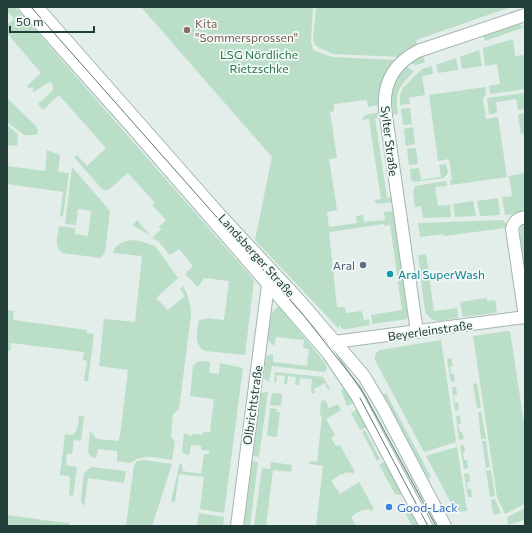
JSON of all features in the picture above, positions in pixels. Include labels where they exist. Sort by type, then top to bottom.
[{"type":"street","name":"Landsberger Straße","points":[[25,7],[131,126],[314,337],[346,378],[358,396],[426,526]]},
{"type":"street","name":"Landsberger Straße","points":[[37,7],[225,220],[299,300],[364,376],[445,526]]},
{"type":"street","name":"Sylter Straße","points":[[417,332],[385,109],[387,84],[396,67],[409,56],[418,51],[525,15]]},
{"type":"street","points":[[525,217],[518,218],[512,229],[525,317]]},
{"type":"street","name":"Olbrichtstraße","points":[[236,526],[268,285]]},
{"type":"street","name":"Beyerleinstraße","points":[[334,342],[525,317]]},
{"type":"green space","points":[[7,7],[15,7],[254,280],[245,355],[206,351],[199,345],[197,342],[197,333],[199,319],[202,320],[207,318],[224,320],[229,281],[204,278],[198,287],[185,274],[193,266],[179,249],[170,255],[159,242],[152,238],[161,229],[159,227],[166,220],[152,205],[155,203],[128,173],[107,191],[102,189],[74,157],[77,155],[87,166],[106,148],[59,95],[43,110],[38,104],[53,90],[53,85],[50,82],[47,83],[34,92],[32,87],[30,89],[27,86],[41,73],[7,33],[7,25],[14,19],[7,11]]},
{"type":"green space","name":"LSG Nördliche Rietzschke","points":[[141,7],[313,7],[311,41],[313,50],[332,57],[397,60],[386,76],[382,86],[380,105],[368,107],[367,100],[334,104],[334,111],[330,112],[337,158],[329,159],[337,210],[327,212],[329,227],[357,223],[356,216],[363,215],[364,222],[385,220],[384,212],[395,211],[409,312],[407,319],[372,324],[371,315],[402,310],[390,225],[385,226],[384,224],[329,232],[337,307],[345,307],[346,313],[362,311],[364,320],[369,319],[370,325],[347,329],[343,329],[339,325],[339,329],[255,240],[272,157]]},
{"type":"green space","points":[[316,7],[511,7],[416,40],[418,47],[401,57],[333,54],[316,46],[313,40]]},
{"type":"green space","points":[[518,24],[525,27],[485,41],[483,35]]},
{"type":"green space","points":[[513,39],[515,56],[524,55],[525,89],[490,94],[489,86],[500,84],[497,64],[485,66],[483,48]]},
{"type":"green space","points":[[479,50],[482,66],[462,69],[460,57]]},
{"type":"green space","points":[[423,55],[425,62],[416,65],[409,63]]},
{"type":"green space","points":[[456,58],[458,70],[438,73],[436,65]]},
{"type":"green space","points":[[404,66],[414,71],[399,90],[397,99],[398,114],[391,115],[391,89]]},
{"type":"green space","points":[[432,66],[433,74],[422,76],[425,95],[409,98],[410,104],[400,105],[400,95],[403,88],[422,69]]},
{"type":"green space","points":[[485,87],[486,94],[483,99],[486,119],[498,117],[507,177],[451,185],[450,180],[452,180],[449,159],[438,161],[429,95]]},
{"type":"green space","points":[[525,93],[525,109],[518,110],[516,99],[496,102],[497,113],[489,114],[487,98]]},
{"type":"green space","points":[[7,98],[37,127],[38,133],[36,135],[24,135],[7,122]]},
{"type":"green space","points":[[410,108],[412,124],[403,125],[401,109]]},
{"type":"green space","points":[[380,112],[382,117],[375,118],[387,198],[394,197],[392,202],[377,204],[374,200],[381,199],[369,119],[362,120],[365,115]]},
{"type":"green space","points":[[525,113],[525,133],[521,134],[518,114]]},
{"type":"green space","points":[[7,125],[18,134],[17,146],[7,145]]},
{"type":"green space","points":[[413,127],[415,144],[406,146],[404,129]]},
{"type":"green space","points":[[416,148],[418,164],[409,165],[407,149]]},
{"type":"green space","points":[[47,150],[60,155],[58,172],[69,173],[63,217],[60,216],[63,192],[7,184],[7,166],[45,171]]},
{"type":"green space","points":[[446,164],[448,173],[444,178],[414,182],[411,180],[410,169],[419,168],[421,180],[441,177],[439,165]]},
{"type":"green space","points":[[72,167],[110,211],[105,253],[100,258],[63,253],[58,248],[57,241],[59,226],[75,228],[75,234],[88,236],[91,211],[78,209],[76,225],[65,224]]},
{"type":"green space","points":[[525,173],[525,213],[505,215],[502,197],[512,196],[509,176]]},
{"type":"green space","points":[[446,181],[447,186],[435,187],[438,206],[450,205],[451,217],[423,218],[421,206],[415,207],[413,192],[415,186]]},
{"type":"green space","points":[[498,198],[500,215],[480,216],[477,201]]},
{"type":"green space","points":[[473,201],[476,216],[455,217],[453,204]]},
{"type":"green space","points":[[137,220],[150,235],[133,225]]},
{"type":"green space","points":[[502,220],[506,223],[507,226],[505,228],[444,236],[443,234],[420,237],[418,223]]},
{"type":"green space","points":[[525,220],[525,274],[520,248],[520,227],[522,221]]},
{"type":"green space","points":[[133,240],[155,246],[178,278],[156,298],[168,310],[185,296],[180,289],[183,286],[188,296],[190,307],[191,315],[179,409],[173,414],[171,437],[175,442],[172,460],[156,457],[145,457],[131,463],[117,461],[117,451],[98,449],[96,458],[91,457],[88,452],[90,431],[97,439],[118,441],[120,436],[128,370],[99,366],[104,319],[135,322],[142,256],[113,253],[116,247],[121,243]]},
{"type":"green space","points":[[426,254],[434,311],[457,308],[458,318],[439,321],[431,319],[425,311],[418,255]]},
{"type":"green space","points":[[487,298],[487,301],[495,300],[497,311],[494,313],[463,317],[460,302]]},
{"type":"green space","points":[[279,306],[325,363],[327,368],[326,371],[272,366],[269,382],[263,378],[266,357],[269,355],[273,354],[273,362],[307,366],[309,349],[303,348],[304,340],[276,337],[274,346],[268,340],[271,316],[275,308]]},
{"type":"green space","points":[[7,310],[14,311],[13,320],[87,330],[87,333],[94,334],[88,381],[84,381],[87,361],[83,360],[84,352],[11,343],[10,351],[7,351]]},
{"type":"green space","points":[[510,331],[525,430],[525,504],[505,514],[497,497],[473,336]]},
{"type":"green space","points":[[441,340],[456,442],[424,452],[375,360],[375,357],[380,350]]},
{"type":"green space","points":[[451,358],[453,366],[450,366],[451,374],[454,374],[455,381],[451,382],[447,359]]},
{"type":"green space","points":[[200,361],[210,362],[209,373],[219,374],[220,363],[243,368],[224,513],[200,509],[204,477],[179,474],[175,502],[171,501],[180,463],[182,464],[182,471],[201,474],[204,454],[209,454],[209,451],[201,450],[201,446],[191,445],[189,455],[183,453],[182,451],[184,433],[191,436],[193,434],[203,435],[203,432],[210,432],[214,399],[190,396],[193,366]]},
{"type":"green space","points":[[275,372],[323,377],[330,389],[328,390],[325,383],[314,389],[315,393],[313,394],[311,392],[312,379],[300,378],[299,385],[295,385],[296,377],[288,376],[287,384],[284,384],[285,376],[277,375],[276,383],[274,382]]},
{"type":"green space","points":[[477,383],[481,408],[477,408],[473,384]]},
{"type":"green space","points":[[347,385],[358,401],[347,406],[341,390]]},
{"type":"green space","points":[[452,387],[456,387],[457,395],[454,395],[455,403],[458,402],[459,410],[455,411]]},
{"type":"green space","points":[[268,392],[259,457],[253,456],[261,393]]},
{"type":"green space","points":[[272,393],[282,394],[281,406],[270,405]]},
{"type":"green space","points":[[386,393],[431,477],[428,478],[383,395]]},
{"type":"green space","points":[[325,400],[329,408],[338,404],[341,410],[326,419],[335,435],[331,438],[336,446],[340,445],[355,472],[352,474],[350,472],[346,472],[331,481],[340,494],[359,482],[374,509],[371,511],[370,509],[361,510],[351,517],[356,526],[316,526],[323,466],[309,464],[310,461],[317,462],[322,416],[320,415],[321,401]]},
{"type":"green space","points":[[270,408],[277,409],[276,412],[280,412],[277,437],[267,436]]},
{"type":"green space","points":[[357,409],[367,427],[360,430],[351,413]]},
{"type":"green space","points":[[478,412],[481,412],[486,439],[481,439]]},
{"type":"green space","points":[[460,415],[461,423],[458,424],[464,439],[459,440],[456,416]]},
{"type":"green space","points":[[79,416],[84,416],[81,441],[74,440],[72,454],[67,454],[66,465],[77,467],[73,496],[69,495],[70,478],[68,476],[60,475],[65,434],[72,435],[76,431]]},
{"type":"green space","points":[[365,430],[380,459],[377,461],[362,432]]},
{"type":"green space","points":[[482,441],[486,441],[490,467],[486,468]]},
{"type":"green space","points":[[464,445],[464,460],[467,460],[468,468],[464,469],[460,446]]},
{"type":"green space","points":[[457,447],[467,511],[456,512],[426,456]]},
{"type":"green space","points":[[144,460],[172,464],[152,526],[126,526],[134,465],[137,461]]},
{"type":"green space","points":[[252,461],[258,462],[250,526],[244,526]]},
{"type":"green space","points":[[385,461],[401,490],[401,495],[395,494],[379,465]]},
{"type":"green space","points":[[271,462],[292,465],[291,472],[273,470],[266,526],[254,526],[262,468],[270,469]]},
{"type":"green space","points":[[92,467],[126,471],[124,483],[88,478],[84,507],[81,500],[84,473]]},
{"type":"green space","points":[[491,470],[495,496],[490,497],[486,471]]},
{"type":"green space","points":[[469,473],[470,481],[467,482],[468,489],[471,489],[472,497],[468,497],[464,474]]},
{"type":"green space","points":[[495,499],[501,513],[493,515],[491,500]]},
{"type":"green space","points":[[411,500],[424,526],[412,526],[401,505]]},
{"type":"green space","points":[[525,508],[525,521],[524,520],[508,525],[507,517]]},
{"type":"green space","points":[[199,513],[224,517],[223,526],[197,526]]},
{"type":"green space","points":[[7,515],[69,523],[69,526],[7,526]]},
{"type":"tram line","points":[[31,7],[305,317],[360,387],[436,526]]},
{"type":"tram line","points":[[360,398],[428,526]]},
{"type":"place","name":"Kita \"Sommersprossen\"","points":[[187,30]]},
{"type":"place","name":"Aral","points":[[363,265]]},
{"type":"place","name":"Aral SuperWash","points":[[390,274]]},
{"type":"place","name":"Good-Lack","points":[[389,507]]}]
